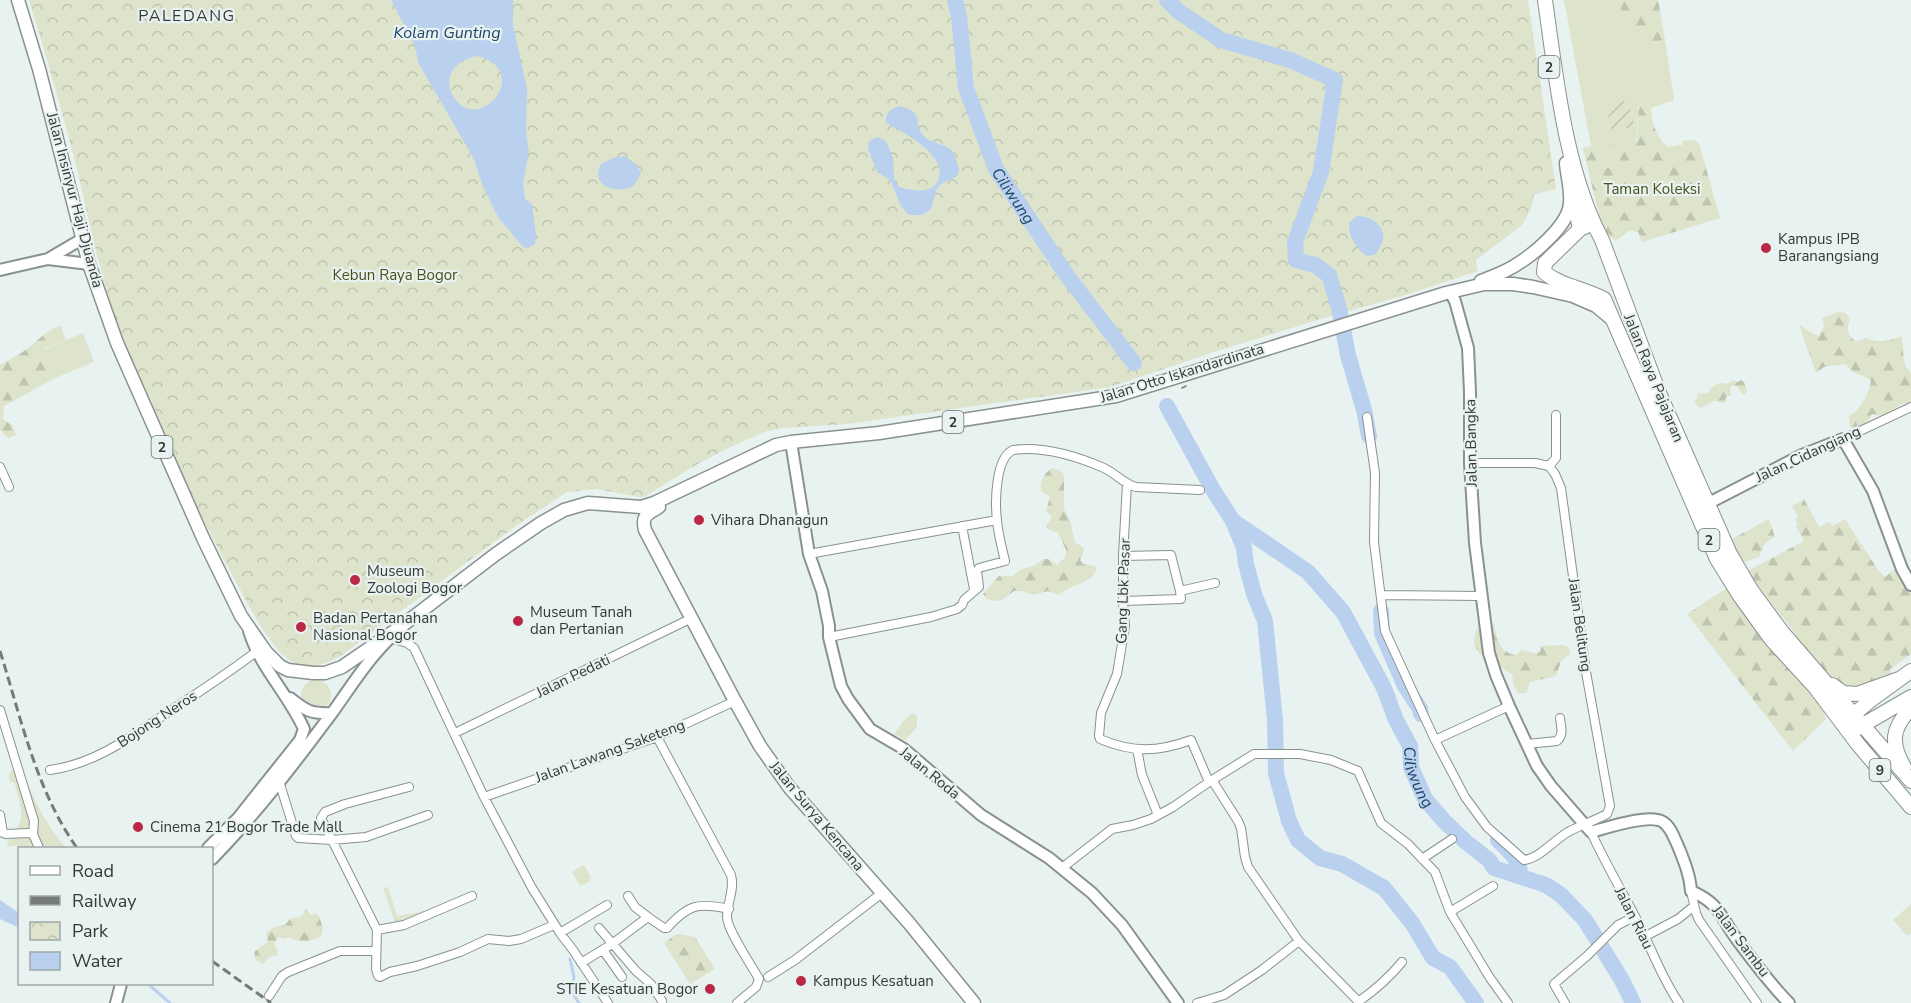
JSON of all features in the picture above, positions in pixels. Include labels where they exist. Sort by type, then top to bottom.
[{"type":"highway","name":"2","points":[[1538,0],[1559,134],[1566,163]]},
{"type":"highway","name":"Jalan Raya Pajajaran","points":[[1545,0],[1568,137],[1582,194],[1602,240],[1659,393],[1745,593],[1771,639],[1815,687],[1911,780]]},
{"type":"highway","points":[[1568,137],[1566,163],[1580,229],[1593,223]]},
{"type":"highway","name":"Jalan Raya Pajajaran","points":[[1580,229],[1545,263],[1544,272],[1551,278],[1604,299],[1718,559],[1745,593],[1817,671],[1911,807]]},
{"type":"highway","name":"2","points":[[1817,671],[1843,693],[1857,694],[1899,680]]},
{"type":"highway","points":[[1852,724],[1911,671]]},
{"type":"highway","points":[[1852,724],[1911,697]]},
{"type":"highway","points":[[1911,708],[1898,721],[1894,738],[1900,760],[1911,780]]},
{"type":"main road","name":"Jalan Insinyur Haji Djuanda","points":[[18,0],[42,79],[89,264],[117,343],[203,538],[247,625],[274,661],[288,670],[325,673],[342,667],[363,654]]},
{"type":"main road","name":"Jalan Otto Iskandardinata","points":[[363,654],[496,554],[564,510],[594,503],[641,507],[759,452],[791,442],[879,433],[1116,396],[1448,293],[1495,276],[1518,264],[1535,251],[1560,226],[1569,210],[1566,163]]},
{"type":"main road","name":"Jalan Otto Iskandardinata","points":[[1448,293],[1485,284],[1533,287],[1573,296],[1596,306],[1614,321]]},
{"type":"main road","name":"Jalan Surya Kencana","points":[[676,492],[646,514],[643,522],[645,530],[760,746],[789,787],[974,1003]]},
{"type":"street","points":[[0,270],[48,259],[82,239]]},
{"type":"street","points":[[48,259],[89,264]]},
{"type":"street","name":"Jalan Bangka","points":[[1448,293],[1455,301],[1468,348],[1470,463],[1475,543],[1489,652],[1509,706],[1538,766],[1551,786],[1587,828]]},
{"type":"street","name":"Jalan Cidangiang","points":[[1707,504],[1802,455],[1843,439],[1911,407]]},
{"type":"street","points":[[1470,463],[1535,463],[1549,466],[1556,458],[1556,415]]},
{"type":"street","name":"Jalan Belitung","points":[[1367,417],[1375,473],[1374,542],[1385,631],[1435,741],[1465,797],[1487,827],[1520,859],[1528,860],[1566,833],[1587,828],[1607,814],[1610,806],[1586,672],[1561,488],[1549,466]]},
{"type":"street","points":[[1843,439],[1873,491],[1902,568],[1911,585]]},
{"type":"street","name":"Jalan Roda","points":[[791,442],[809,554],[822,591],[829,637],[841,686],[848,699],[870,729],[904,749],[981,815],[1062,868],[1107,907],[1175,1002]]},
{"type":"street","points":[[829,637],[931,617],[957,609],[962,605],[964,600],[979,587],[977,571],[979,568],[1005,561],[997,520],[997,487],[1006,455],[1013,450],[1044,450],[1069,456],[1105,469],[1127,484],[1136,487],[1200,490]]},
{"type":"street","points":[[0,467],[9,487]]},
{"type":"street","name":"Gang Lbk Pasar","points":[[1127,484],[1123,556],[1125,626],[1117,674],[1101,714],[1099,730],[1100,739],[1137,749]]},
{"type":"street","points":[[809,554],[997,520]]},
{"type":"street","points":[[962,526],[975,590]]},
{"type":"street","points":[[1123,556],[1171,555],[1181,598],[1123,601]]},
{"type":"street","points":[[1180,591],[1215,584]]},
{"type":"street","points":[[1381,595],[1481,596]]},
{"type":"street","name":"Jalan Pedati","points":[[455,734],[692,618]]},
{"type":"street","name":"Jalan Insinyur Haji Djuanda","points":[[247,625],[256,652],[283,692]]},
{"type":"street","points":[[213,858],[246,824],[332,713],[370,657],[399,628]]},
{"type":"street","points":[[390,638],[407,643],[414,648],[484,797],[532,888],[554,925],[608,1003]]},
{"type":"street","name":"Bojong Neros","points":[[50,770],[62,769],[102,754],[256,652]]},
{"type":"street","points":[[283,692],[307,711],[332,713]]},
{"type":"street","points":[[210,847],[238,819],[300,740],[303,729],[283,692]]},
{"type":"street","name":"Jalan Lawang Saketeng","points":[[484,797],[657,737],[735,701]]},
{"type":"street","points":[[1435,741],[1509,706]]},
{"type":"street","points":[[0,710],[34,821],[33,834],[38,847]]},
{"type":"street","points":[[1527,744],[1557,741],[1562,734],[1560,718]]},
{"type":"street","points":[[657,737],[731,875],[733,892],[728,924],[759,979],[756,987],[737,1003]]},
{"type":"street","points":[[1158,815],[1142,775],[1137,749],[1160,749],[1191,740],[1211,781],[1238,821],[1248,867],[1299,941],[1357,1002],[1378,987],[1402,962]]},
{"type":"street","points":[[1062,868],[1112,829],[1141,823],[1158,815],[1254,754],[1286,753],[1332,760],[1358,771],[1381,823],[1408,844],[1435,872],[1450,912],[1508,1003]]},
{"type":"street","points":[[279,781],[296,836],[332,840],[366,837],[428,815]]},
{"type":"street","points":[[409,787],[345,804],[325,812],[321,819],[378,930],[376,969],[378,976],[460,952],[488,939],[508,941],[521,939],[554,925]]},
{"type":"street","points":[[0,814],[3,833],[33,834]]},
{"type":"street","points":[[1587,828],[1654,820],[1663,822],[1669,828],[1690,876],[1694,906],[1699,920],[1758,1003]]},
{"type":"street","name":"Jalan Riau","points":[[1587,828],[1679,1003]]},
{"type":"street","points":[[1422,859],[1452,839]]},
{"type":"street","points":[[1450,912],[1493,886]]},
{"type":"street","name":"Jalan Sambu","points":[[1691,891],[1705,897],[1715,906],[1738,942],[1789,1003]]},
{"type":"street","points":[[768,977],[795,960],[882,893]]},
{"type":"street","points":[[628,896],[635,907],[664,928],[687,908],[707,906],[729,909]]},
{"type":"street","points":[[378,930],[405,925],[472,897]]},
{"type":"street","points":[[560,933],[607,905]]},
{"type":"street","points":[[1644,937],[1678,919],[1694,906]]},
{"type":"street","points":[[581,963],[612,944],[648,917]]},
{"type":"street","points":[[1565,1003],[1554,984],[1618,925],[1634,917]]},
{"type":"street","points":[[599,928],[651,984],[662,1001]]},
{"type":"street","points":[[1197,1003],[1224,995],[1262,970],[1299,941]]},
{"type":"street","points":[[603,950],[622,977]]},
{"type":"street","points":[[269,996],[282,976],[288,972],[340,951],[376,951]]},
{"type":"street","points":[[116,1003],[121,985]]},
{"type":"green space","name":"Kebun Raya Bogor","points":[[29,0],[1528,0],[1556,189],[1534,194],[1531,209],[1522,225],[1476,260],[1478,271],[1406,295],[1217,351],[1110,387],[847,424],[782,428],[764,432],[724,450],[644,497],[597,489],[567,492],[517,525],[342,655],[325,663],[307,666],[286,658],[277,649],[252,611],[189,491],[129,357],[108,296],[69,137]]},
{"type":"green space","points":[[1564,0],[1618,0],[1633,47],[1665,40],[1674,100],[1651,108],[1639,98],[1630,230],[1615,241],[1602,227],[1583,148],[1591,146]]},
{"type":"green space","points":[[1618,0],[1658,0],[1665,40],[1653,42],[1649,48],[1633,47]]},
{"type":"green space","name":"Taman Koleksi","points":[[1639,97],[1651,108],[1653,125],[1662,142],[1669,147],[1682,145],[1682,141],[1694,140],[1699,143],[1720,218],[1642,242],[1638,232],[1630,230],[1615,241],[1602,227],[1583,148],[1637,143]]},
{"type":"green space","points":[[1628,100],[1634,126],[1612,132],[1606,105]]},
{"type":"green space","points":[[1838,312],[1846,313],[1850,319],[1848,332],[1856,342],[1866,338],[1875,341],[1892,340],[1901,336],[1905,364],[1911,373],[1911,403],[1902,404],[1882,416],[1872,414],[1866,424],[1859,428],[1850,427],[1849,416],[1864,401],[1871,380],[1853,372],[1845,364],[1824,367],[1816,373],[1800,328],[1800,325],[1819,336],[1824,326],[1822,318]]},
{"type":"green space","points":[[61,326],[66,340],[43,349],[55,378],[4,406],[3,419],[12,425],[16,435],[8,438],[0,430],[0,365],[18,355],[45,334]]},
{"type":"green space","points":[[83,333],[94,362],[55,378],[43,350]]},
{"type":"green space","points":[[1733,380],[1737,382],[1742,380],[1747,392],[1743,395],[1737,386],[1731,386],[1732,396],[1727,396],[1724,403],[1714,401],[1701,408],[1694,403],[1698,397],[1696,394],[1708,393],[1716,385],[1727,384]]},
{"type":"green space","points":[[1054,468],[1064,475],[1064,509],[1070,521],[1075,542],[1084,549],[1080,560],[1083,564],[1095,566],[1097,569],[1086,581],[1058,595],[1048,591],[1033,595],[1014,591],[1002,600],[987,599],[983,594],[999,576],[1012,576],[1044,559],[1058,565],[1065,558],[1066,550],[1058,533],[1046,526],[1051,520],[1051,516],[1046,511],[1050,497],[1041,491],[1043,477]]},
{"type":"green space","points":[[1804,499],[1819,527],[1829,522],[1832,526],[1845,519],[1885,577],[1900,565],[1911,585],[1911,654],[1889,670],[1899,679],[1843,693],[1819,669],[1786,621],[1747,571],[1804,541],[1796,526],[1798,524],[1795,519],[1798,516],[1792,506]]},
{"type":"green space","points":[[1769,519],[1775,537],[1765,543],[1759,557],[1744,562],[1736,552],[1732,540]]},
{"type":"green space","points":[[1733,584],[1815,687],[1826,719],[1793,751],[1687,614]]},
{"type":"green space","points":[[1489,623],[1494,624],[1502,648],[1510,654],[1516,655],[1521,650],[1540,652],[1541,646],[1562,645],[1569,647],[1570,654],[1561,661],[1556,676],[1530,682],[1527,692],[1519,694],[1514,686],[1512,674],[1486,658],[1475,646],[1476,630]]},
{"type":"green space","points":[[316,680],[326,685],[331,695],[326,705],[316,710],[306,705],[301,695],[306,685]]},
{"type":"green space","points":[[913,713],[917,716],[917,727],[905,740],[894,734],[904,720]]},
{"type":"green space","points":[[10,771],[23,772],[41,812],[65,847],[15,845],[7,847],[21,816],[15,783],[9,781]]},
{"type":"green space","points":[[584,865],[591,877],[589,882],[580,886],[572,872]]},
{"type":"green space","points":[[388,887],[397,916],[430,910],[395,922],[383,888]]},
{"type":"green space","points":[[1911,904],[1911,933],[1907,936],[1893,920]]},
{"type":"green space","points":[[306,909],[311,915],[319,916],[323,928],[321,936],[305,941],[278,937],[274,944],[278,951],[277,955],[269,957],[264,964],[257,961],[254,956],[255,951],[268,942],[266,932],[277,926],[285,925],[290,919],[302,916]]},
{"type":"green space","points":[[677,934],[695,937],[715,969],[690,984],[664,943]]},
{"type":"water","name":"Kolam Gunting","points":[[391,0],[513,0],[513,25],[527,89],[526,133],[529,152],[523,183],[525,199],[532,204],[535,244],[528,248],[523,247],[498,217],[483,187],[474,159],[419,64],[414,44]],"holes":[[[477,56],[494,63],[501,74],[501,86],[496,97],[487,105],[475,109],[464,107],[453,96],[450,89],[450,75],[453,70],[463,61]]]},
{"type":"water","points":[[899,106],[916,114],[918,126],[927,139],[952,150],[959,168],[956,176],[939,186],[931,209],[922,215],[909,215],[901,206],[890,180],[877,172],[869,152],[868,142],[877,137],[886,141],[893,157],[894,179],[899,187],[923,190],[937,183],[939,168],[930,153],[913,138],[886,123],[886,116],[889,112]]},
{"type":"water","points":[[624,156],[636,164],[641,173],[637,180],[633,186],[623,189],[606,186],[599,179],[598,172],[601,164]]},
{"type":"water","points":[[1357,216],[1371,219],[1382,230],[1383,240],[1376,254],[1367,256],[1354,242],[1349,223]]},
{"type":"water","points":[[0,900],[18,912],[18,928],[0,919]]},
{"type":"waterway","name":"Ciliwung","points":[[955,0],[959,16],[966,88],[996,169],[1068,277],[1134,363]]},
{"type":"waterway","points":[[1167,0],[1178,11],[1221,40],[1290,60],[1335,80],[1321,172],[1295,242],[1296,260],[1315,265],[1329,275],[1369,436]]},
{"type":"waterway","name":"Ciliwung","points":[[1167,406],[1213,490],[1233,521],[1308,572],[1343,612],[1384,688],[1396,720],[1410,746],[1411,767],[1425,799],[1444,821],[1489,860],[1494,868],[1546,885],[1561,895],[1585,920],[1623,982],[1633,1003]]},
{"type":"waterway","name":"Ciliwung","points":[[1233,521],[1244,548],[1254,594],[1265,621],[1275,720],[1276,773],[1289,821],[1298,840],[1320,858],[1342,864],[1384,888],[1412,923],[1433,958],[1450,967],[1476,1003]]},
{"type":"waterway","points":[[1381,611],[1382,633],[1405,686],[1421,714]]},
{"type":"waterway","points":[[1498,840],[1516,860],[1520,876]]},
{"type":"waterway","points":[[570,959],[574,977],[572,992],[579,1003]]},
{"type":"waterway","points":[[149,985],[170,1003]]},
{"type":"tram line","points":[[1182,388],[1186,386]]},
{"type":"railway","points":[[0,651],[40,778],[63,826],[76,847]]},
{"type":"railway","points":[[213,962],[271,1003]]},
{"type":"place","name":"Kampus IPB Baranangsiang","points":[[1766,248]]},
{"type":"place","name":"Vihara Dhanagun","points":[[699,520]]},
{"type":"place","name":"Museum Zoologi Bogor","points":[[355,580]]},
{"type":"place","name":"Museum Tanah dan Pertanian","points":[[518,621]]},
{"type":"place","name":"Badan Pertanahan Nasional Bogor","points":[[301,627]]},
{"type":"place","name":"Cinema 21 Bogor Trade Mall","points":[[138,827]]},
{"type":"place","name":"Kampus Kesatuan","points":[[801,981]]},
{"type":"place","name":"STIE Kesatuan Bogor","points":[[710,989]]},
{"type":"district","name":"PALEDANG","points":[[187,15]]}]
